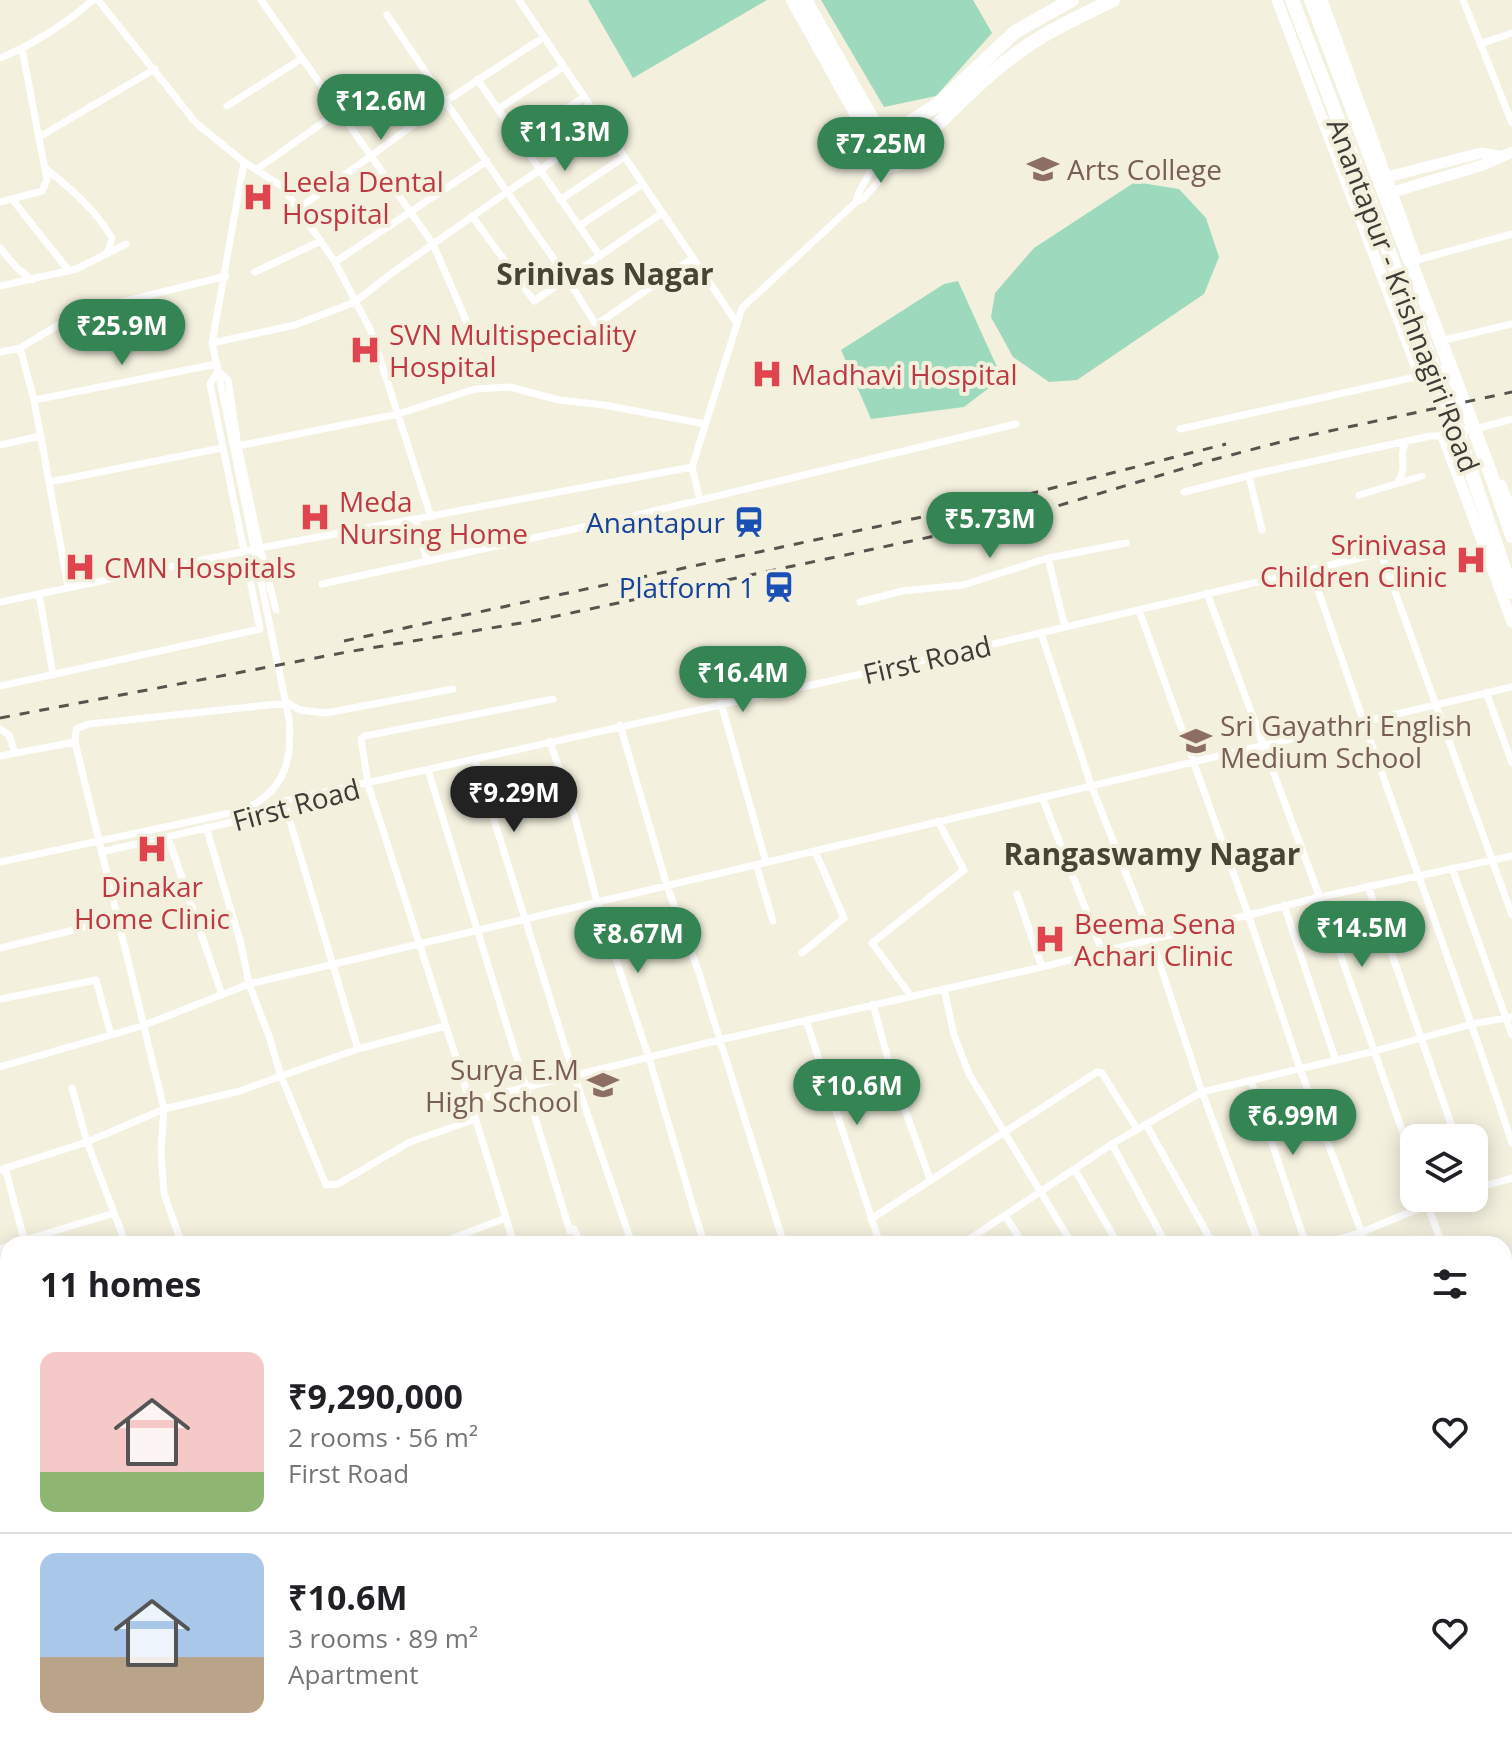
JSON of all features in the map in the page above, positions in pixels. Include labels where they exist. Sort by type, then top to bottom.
[{"type":"highway","points":[[793,0],[882,143]]},
{"type":"highway","points":[[805,0],[893,165],[903,161],[908,152],[1020,51],[1057,27],[1113,0]]},
{"type":"highway","points":[[882,143],[944,99],[1015,32],[1051,5],[1072,0]]},
{"type":"highway","name":"Anantapur - Krishnagiri Road","points":[[1292,0],[1453,418],[1512,592]]},
{"type":"highway","points":[[1311,0],[1512,536]]},
{"type":"highway","points":[[882,143],[904,137],[908,152]]},
{"type":"street","points":[[0,58],[54,30],[96,0],[196,123],[244,162],[283,187],[335,262],[371,331],[431,517]]},
{"type":"street","points":[[261,0],[433,244],[472,334]]},
{"type":"street","points":[[519,0],[736,322]]},
{"type":"street","points":[[1277,0],[1420,376]]},
{"type":"street","points":[[1180,429],[1452,368],[1393,192],[1322,0]]},
{"type":"street","points":[[1463,0],[1512,123]]},
{"type":"street","points":[[387,15],[596,325],[693,258]]},
{"type":"street","points":[[1480,44],[1512,33]]},
{"type":"street","points":[[298,209],[477,79],[544,37]]},
{"type":"street","points":[[0,202],[42,191],[47,180],[22,49]]},
{"type":"street","points":[[227,106],[301,59]]},
{"type":"street","points":[[498,109],[563,67]]},
{"type":"street","points":[[39,137],[155,69]]},
{"type":"street","points":[[477,79],[600,256]]},
{"type":"street","points":[[519,140],[584,97]]},
{"type":"street","points":[[256,170],[339,111]]},
{"type":"street","points":[[212,343],[295,325],[355,302],[472,216],[604,127]]},
{"type":"street","points":[[856,202],[882,143]]},
{"type":"street","points":[[1393,192],[1483,165],[1512,152]]},
{"type":"street","points":[[1387,177],[1481,153],[1499,156]]},
{"type":"street","points":[[560,200],[624,157]]},
{"type":"street","points":[[335,262],[487,161]]},
{"type":"street","points":[[0,862],[240,811],[258,804],[280,780],[288,759],[291,744],[289,719],[212,343],[244,162]]},
{"type":"street","points":[[700,500],[692,467],[742,308],[856,202],[863,199],[893,165]]},
{"type":"street","points":[[44,167],[79,195],[106,227],[112,238],[107,254]]},
{"type":"street","points":[[579,226],[643,184]]},
{"type":"street","points":[[12,199],[69,271]]},
{"type":"street","points":[[472,216],[534,301],[662,213]]},
{"type":"street","points":[[1417,260],[1512,234]]},
{"type":"street","points":[[255,272],[321,241]]},
{"type":"street","points":[[0,286],[69,271],[126,244]]},
{"type":"street","points":[[0,248],[32,280]]},
{"type":"street","points":[[0,352],[20,348],[78,313],[226,276]]},
{"type":"street","points":[[1444,340],[1512,324]]},
{"type":"street","points":[[20,348],[34,400],[68,586]]},
{"type":"street","points":[[34,400],[217,368]]},
{"type":"street","points":[[217,368],[228,380],[238,446],[276,610]]},
{"type":"street","points":[[0,686],[260,629],[210,384],[217,368]]},
{"type":"street","points":[[238,446],[398,414],[475,389],[510,387],[559,400],[705,424]]},
{"type":"street","points":[[1184,492],[1512,419]]},
{"type":"street","points":[[322,584],[700,500],[1016,424]]},
{"type":"street","points":[[1479,428],[1512,513]]},
{"type":"street","points":[[0,445],[40,436]]},
{"type":"street","points":[[1443,436],[1512,622]]},
{"type":"street","points":[[1397,483],[1404,473],[1402,450],[1407,441]]},
{"type":"street","points":[[49,482],[222,448]]},
{"type":"street","points":[[0,602],[260,548],[692,467]]},
{"type":"street","points":[[1249,476],[1262,530]]},
{"type":"street","points":[[1359,495],[1422,476]]},
{"type":"street","points":[[416,520],[427,561]]},
{"type":"street","points":[[860,602],[902,591],[963,585],[1048,558],[1126,543]]},
{"type":"street","name":"First Road","points":[[101,852],[270,811],[284,801],[1041,633],[1381,553],[1437,704]]},
{"type":"street","points":[[1048,558],[1065,627]]},
{"type":"street","points":[[1311,569],[1362,722],[1420,875],[1512,1143]]},
{"type":"street","points":[[1207,593],[1400,1124]]},
{"type":"street","points":[[39,594],[53,675]]},
{"type":"street","points":[[1139,610],[1300,1069],[1363,1236]]},
{"type":"street","points":[[1041,633],[1091,785],[1151,937],[1202,1092],[1256,1236]]},
{"type":"street","points":[[0,1067],[142,1026],[249,984],[1512,687]]},
{"type":"street","points":[[179,1236],[164,1194],[161,1151],[164,1109],[98,842],[75,742],[76,729],[89,724],[288,703],[300,710],[326,713],[453,689]]},
{"type":"street","points":[[1486,692],[1512,763]]},
{"type":"street","points":[[512,1236],[368,784],[361,742],[365,736],[553,699]]},
{"type":"street","points":[[721,703],[766,862]]},
{"type":"street","points":[[1437,704],[1512,915]]},
{"type":"street","points":[[620,725],[667,886],[698,970],[781,1236]]},
{"type":"street","points":[[0,729],[9,735],[15,753]]},
{"type":"street","points":[[550,741],[702,1236]]},
{"type":"street","points":[[0,756],[75,742]]},
{"type":"street","points":[[475,759],[574,1075],[629,1236]]},
{"type":"street","points":[[428,770],[524,1086],[576,1236]]},
{"type":"street","points":[[1042,797],[1102,951]]},
{"type":"street","points":[[284,801],[358,1049]]},
{"type":"street","points":[[911,996],[872,943],[964,870],[938,821]]},
{"type":"street","points":[[206,827],[241,944],[249,984],[281,1076],[326,1185],[338,1184],[410,1142],[476,1119]]},
{"type":"street","points":[[168,837],[222,995]]},
{"type":"street","points":[[802,953],[844,918],[815,851]]},
{"type":"street","points":[[470,1101],[719,1040],[1042,967],[1284,905],[1512,856]]},
{"type":"street","points":[[756,864],[773,921]]},
{"type":"street","points":[[1452,868],[1509,1018],[1512,1035]]},
{"type":"street","points":[[1368,886],[1451,1124]]},
{"type":"street","points":[[1017,894],[1042,967]]},
{"type":"street","points":[[1284,905],[1336,1061]]},
{"type":"street","points":[[0,948],[118,919]]},
{"type":"street","points":[[0,999],[96,980],[111,1035]]},
{"type":"street","points":[[944,989],[962,1060],[1067,1236]]},
{"type":"street","points":[[873,1004],[892,1074],[930,1179]]},
{"type":"street","points":[[976,1236],[1112,1144],[1202,1092],[1336,1061],[1472,1024],[1509,1018]]},
{"type":"street","points":[[806,1020],[877,1236]]},
{"type":"street","points":[[22,1236],[2,1169],[87,1142],[164,1109],[240,1091],[358,1049],[445,1026]]},
{"type":"street","points":[[871,1219],[1100,1071],[1137,1129]]},
{"type":"street","points":[[1251,1081],[1303,1236]]},
{"type":"street","points":[[72,1088],[87,1142],[123,1236]]},
{"type":"street","points":[[1146,1124],[1209,1236]]},
{"type":"street","points":[[1112,1144],[1162,1236]]},
{"type":"street","points":[[1075,1170],[1113,1236]]},
{"type":"street","points":[[1488,1185],[1512,1178]]},
{"type":"street","points":[[1349,1236],[1403,1212]]},
{"type":"street","points":[[1430,1212],[1439,1236]]},
{"type":"street","points":[[43,1236],[114,1213]]},
{"type":"street","points":[[1005,1215],[1018,1236]]},
{"type":"street","points":[[458,1236],[506,1218]]},
{"type":"green space","points":[[588,0],[767,0],[633,78]]},
{"type":"green space","points":[[821,0],[973,0],[992,33],[936,96],[884,107]]},
{"type":"green space","points":[[1135,182],[1179,189],[1206,218],[1219,257],[1204,294],[1077,380],[1049,382],[1013,357],[991,317],[995,293],[1034,248]]},
{"type":"green space","points":[[958,281],[1002,378],[964,407],[871,419],[841,350],[944,284]]},
{"type":"railway","points":[[0,718],[347,652],[533,621],[935,536],[1027,515],[1292,439],[1512,392]]},
{"type":"railway","points":[[344,641],[1029,494],[1226,444]]},
{"type":"place","name":"Arts College","points":[[1043,169]]},
{"type":"place","name":"Leela Dental Hospital","points":[[258,197]]},
{"type":"place","name":"SVN Multispeciality Hospital","points":[[365,350]]},
{"type":"place","name":"Madhavi Hospital","points":[[767,374]]},
{"type":"place","name":"Meda Nursing Home","points":[[315,517]]},
{"type":"place","name":"Anantapur","points":[[749,522]]},
{"type":"place","name":"Srinivasa Children Clinic","points":[[1471,560]]},
{"type":"place","name":"CMN Hospitals","points":[[80,567]]},
{"type":"place","name":"Platform 1","points":[[779,587]]},
{"type":"place","name":"Sri Gayathri English Medium School","points":[[1196,741]]},
{"type":"place","name":"Dinakar Home Clinic","points":[[152,849]]},
{"type":"place","name":"Beema Sena Achari Clinic","points":[[1050,939]]},
{"type":"place","name":"Surya E.M High School","points":[[603,1085]]},
{"type":"district","name":"Srinivas Nagar","points":[[605,273]]},
{"type":"district","name":"Rangaswamy Nagar","points":[[1152,853]]}]
